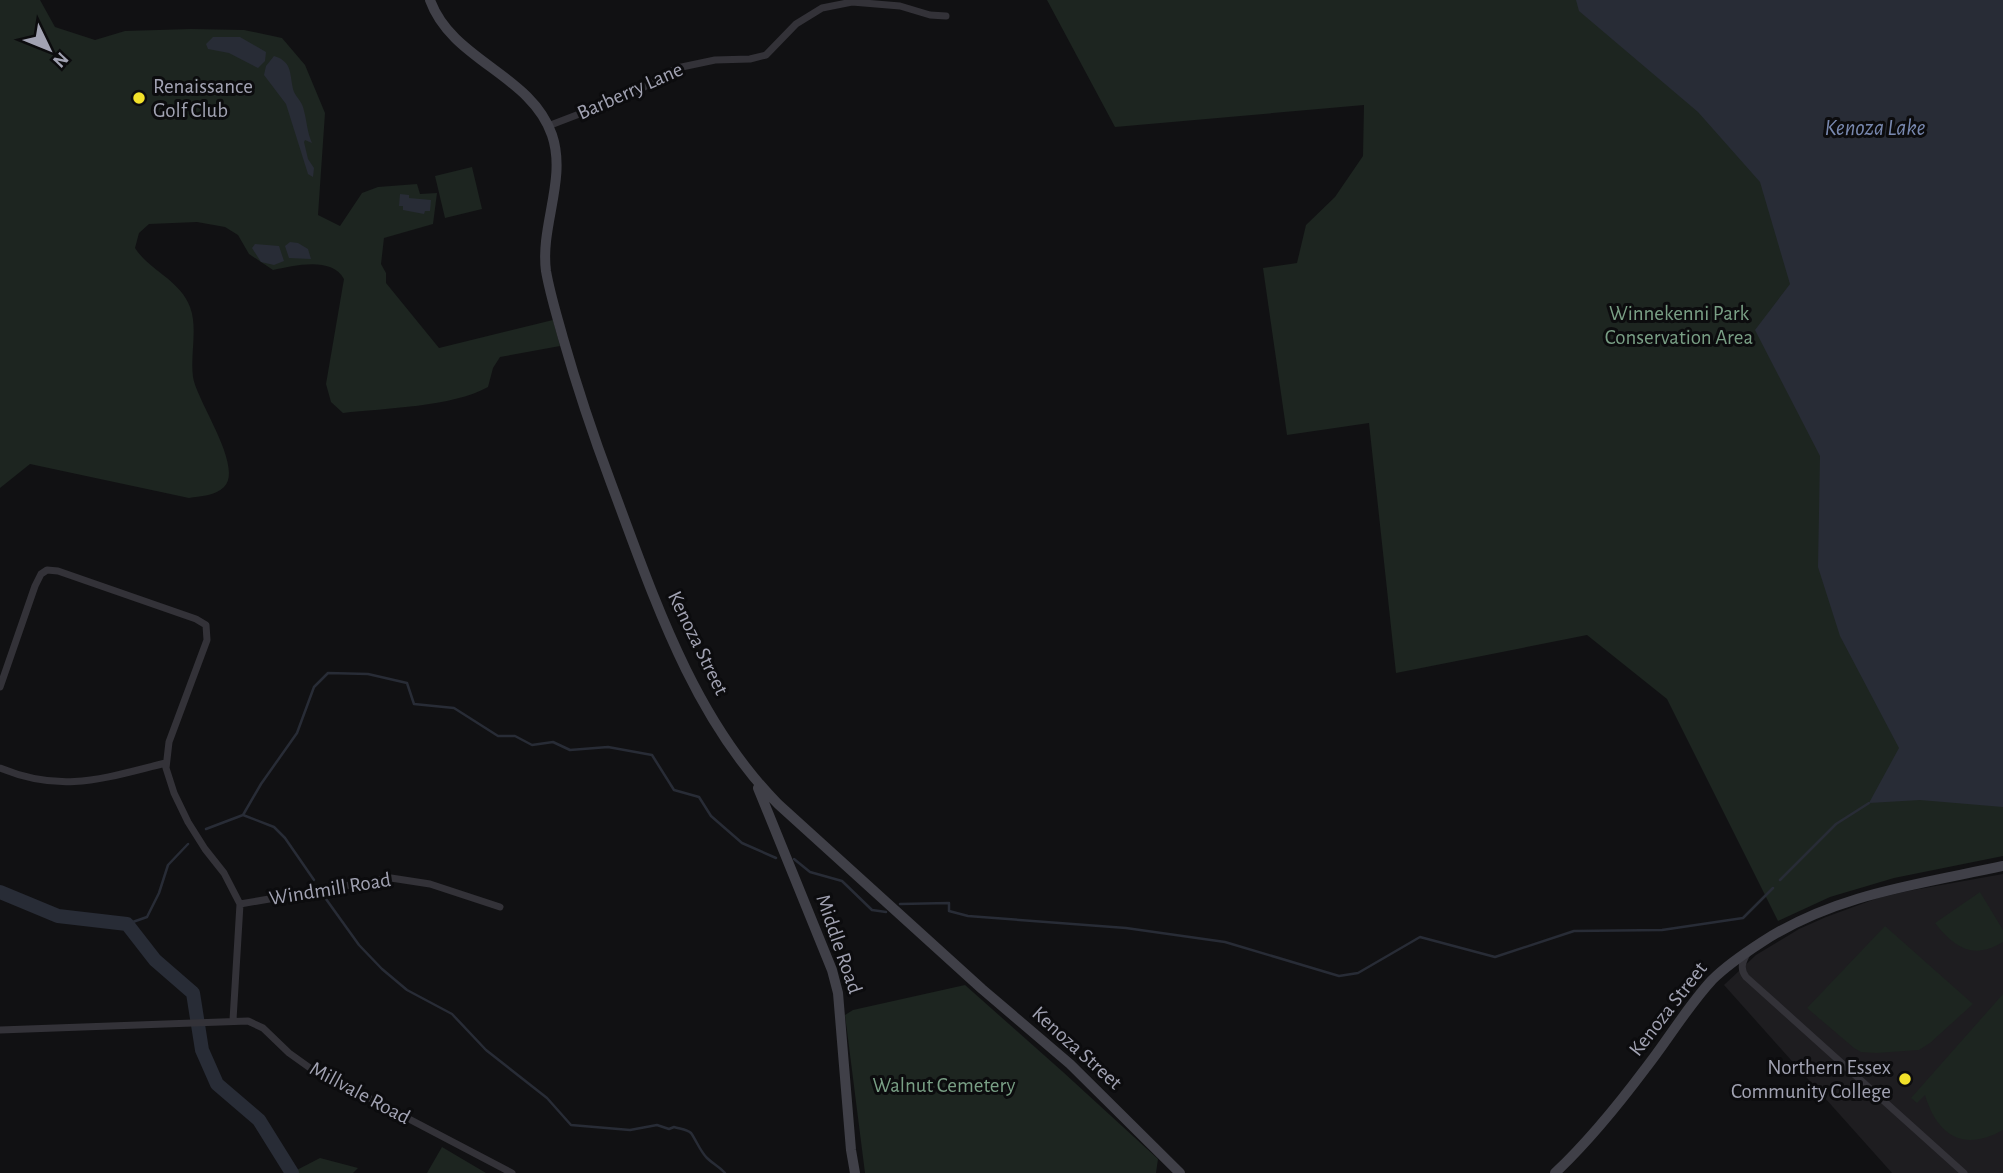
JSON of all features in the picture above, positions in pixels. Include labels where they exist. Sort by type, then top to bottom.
[{"type":"street","name":"Kenoza Street","points":[[430,0],[436,15],[449,33],[524,94],[540,111],[548,126],[556,161],[545,263],[551,295],[573,372],[624,520],[669,635],[720,729],[754,779],[788,814],[1070,1064],[1180,1173]]},
{"type":"street","name":"Barberry Lane","points":[[548,126],[634,93],[677,68],[715,60],[750,59],[766,55],[796,24],[822,8],[852,2],[900,6],[930,15],[946,16]]},
{"type":"street","points":[[0,687],[35,586],[47,569],[196,619],[206,625],[207,640],[169,742],[166,763],[174,793],[188,822],[229,881],[240,904],[233,1020]]},
{"type":"street","points":[[0,768],[47,782],[65,783],[166,763]]},
{"type":"street","name":"Middle Road","points":[[754,779],[835,982],[841,1007],[846,1094],[855,1173]]},
{"type":"street","name":"Kenoza Street","points":[[1555,1173],[1574,1155],[1644,1071],[1705,989],[1723,970],[1748,951],[1790,924],[1846,901],[2003,866]]},
{"type":"street","name":"Windmill Road","points":[[240,904],[391,878],[430,884],[500,907]]},
{"type":"street","points":[[1748,951],[1742,966],[1746,977],[1965,1173]]},
{"type":"street","name":"Millvale Road","points":[[0,1030],[233,1020],[254,1023],[317,1073],[369,1097],[512,1173]]},
{"type":"shaded area","name":"Northern Essex Community College","points":[[2003,874],[2003,1173],[1892,1173],[1724,985],[1756,955],[1799,929],[1826,917],[1878,898]]},
{"type":"green space","name":"Renaissance Golf Club","points":[[0,0],[40,0],[55,27],[95,40],[125,31],[191,29],[244,30],[282,38],[305,65],[325,113],[318,215],[340,226],[362,193],[378,187],[417,184],[420,194],[437,193],[433,224],[384,238],[381,264],[386,273],[386,283],[439,348],[553,320],[560,346],[500,357],[493,368],[488,387],[473,394],[418,406],[343,413],[331,402],[326,384],[344,279],[338,272],[330,267],[312,264],[273,270],[249,254],[238,235],[225,227],[197,222],[149,224],[139,233],[135,248],[179,290],[190,307],[193,324],[193,377],[224,450],[229,478],[224,487],[212,494],[189,498],[30,464],[0,488]]},
{"type":"green space","name":"Winnekenni Park Conservation Area","points":[[1047,0],[2003,0],[2003,856],[1894,878],[1830,897],[1778,921],[1667,699],[1587,635],[1396,673],[1369,423],[1287,435],[1263,268],[1297,263],[1306,225],[1335,197],[1363,156],[1364,105],[1115,127]]},
{"type":"green space","points":[[472,167],[482,209],[445,218],[435,176]]},
{"type":"green space","points":[[1980,892],[2003,930],[2003,942],[1983,950],[1965,949],[1950,939],[1935,923]]},
{"type":"green space","points":[[1885,926],[1973,1004],[1919,1050],[1861,1052],[1807,1008]]},
{"type":"green space","name":"Walnut Cemetery","points":[[965,985],[1158,1159],[1156,1173],[865,1173],[845,1015],[853,1010]]},
{"type":"green space","points":[[2003,994],[2003,1130],[1976,1140],[1954,1136],[1937,1121],[1925,1095],[1917,1103],[1911,1098]]},
{"type":"green space","points":[[442,1147],[486,1173],[427,1173]]},
{"type":"green space","points":[[320,1158],[358,1168],[353,1173],[291,1173]]},
{"type":"water","name":"Kenoza Lake","points":[[1576,0],[2003,0],[2003,807],[1920,800],[1869,803],[1899,748],[1840,636],[1818,567],[1820,456],[1755,330],[1790,284],[1760,182],[1698,112],[1579,11]]},
{"type":"water","points":[[213,37],[240,37],[266,52],[265,61],[258,68],[229,53],[208,49],[206,44]]},
{"type":"water","points":[[274,56],[288,66],[294,92],[303,108],[312,143],[305,140],[304,142],[308,159],[314,168],[313,177],[308,174],[286,104],[264,75],[266,66]]},
{"type":"water","points":[[400,194],[409,195],[409,198],[431,200],[430,211],[425,211],[424,214],[403,210],[403,206],[399,206]]},
{"type":"water","points":[[290,242],[308,249],[311,259],[289,258],[285,246]]},
{"type":"water","points":[[255,244],[279,246],[284,261],[274,265],[261,262],[252,248]]},
{"type":"waterway","points":[[206,829],[243,815],[297,733],[314,687],[328,673],[368,674],[407,683],[414,704],[454,708],[498,736],[515,736],[532,745],[553,742],[570,750],[608,747],[652,755],[674,790],[699,797],[711,816],[742,843],[776,858]]},
{"type":"waterway","points":[[1780,880],[1836,824],[1869,803]]},
{"type":"waterway","points":[[243,815],[274,827],[285,838],[314,880]]},
{"type":"waterway","points":[[127,924],[147,917],[159,893],[168,865],[188,844]]},
{"type":"waterway","points":[[794,859],[810,872],[842,881],[872,910],[886,912]]},
{"type":"waterway","points":[[900,904],[949,903],[949,911],[968,916],[1126,928],[1225,942],[1339,976],[1358,973],[1420,937],[1495,957],[1574,931],[1662,930],[1743,918],[1773,888]]},
{"type":"waterway","points":[[0,892],[58,916],[127,924],[155,960],[193,993],[202,1050],[217,1084],[259,1120],[292,1173]]},
{"type":"waterway","points":[[326,899],[359,945],[382,969],[407,990],[452,1014],[486,1050],[547,1098],[571,1125],[630,1130],[657,1125],[685,1130],[691,1133],[707,1158],[725,1173]]},
{"type":"place","name":"Renaissance Golf Club","points":[[139,98]]},
{"type":"place","name":"Northern Essex Community College","points":[[1905,1079]]}]
